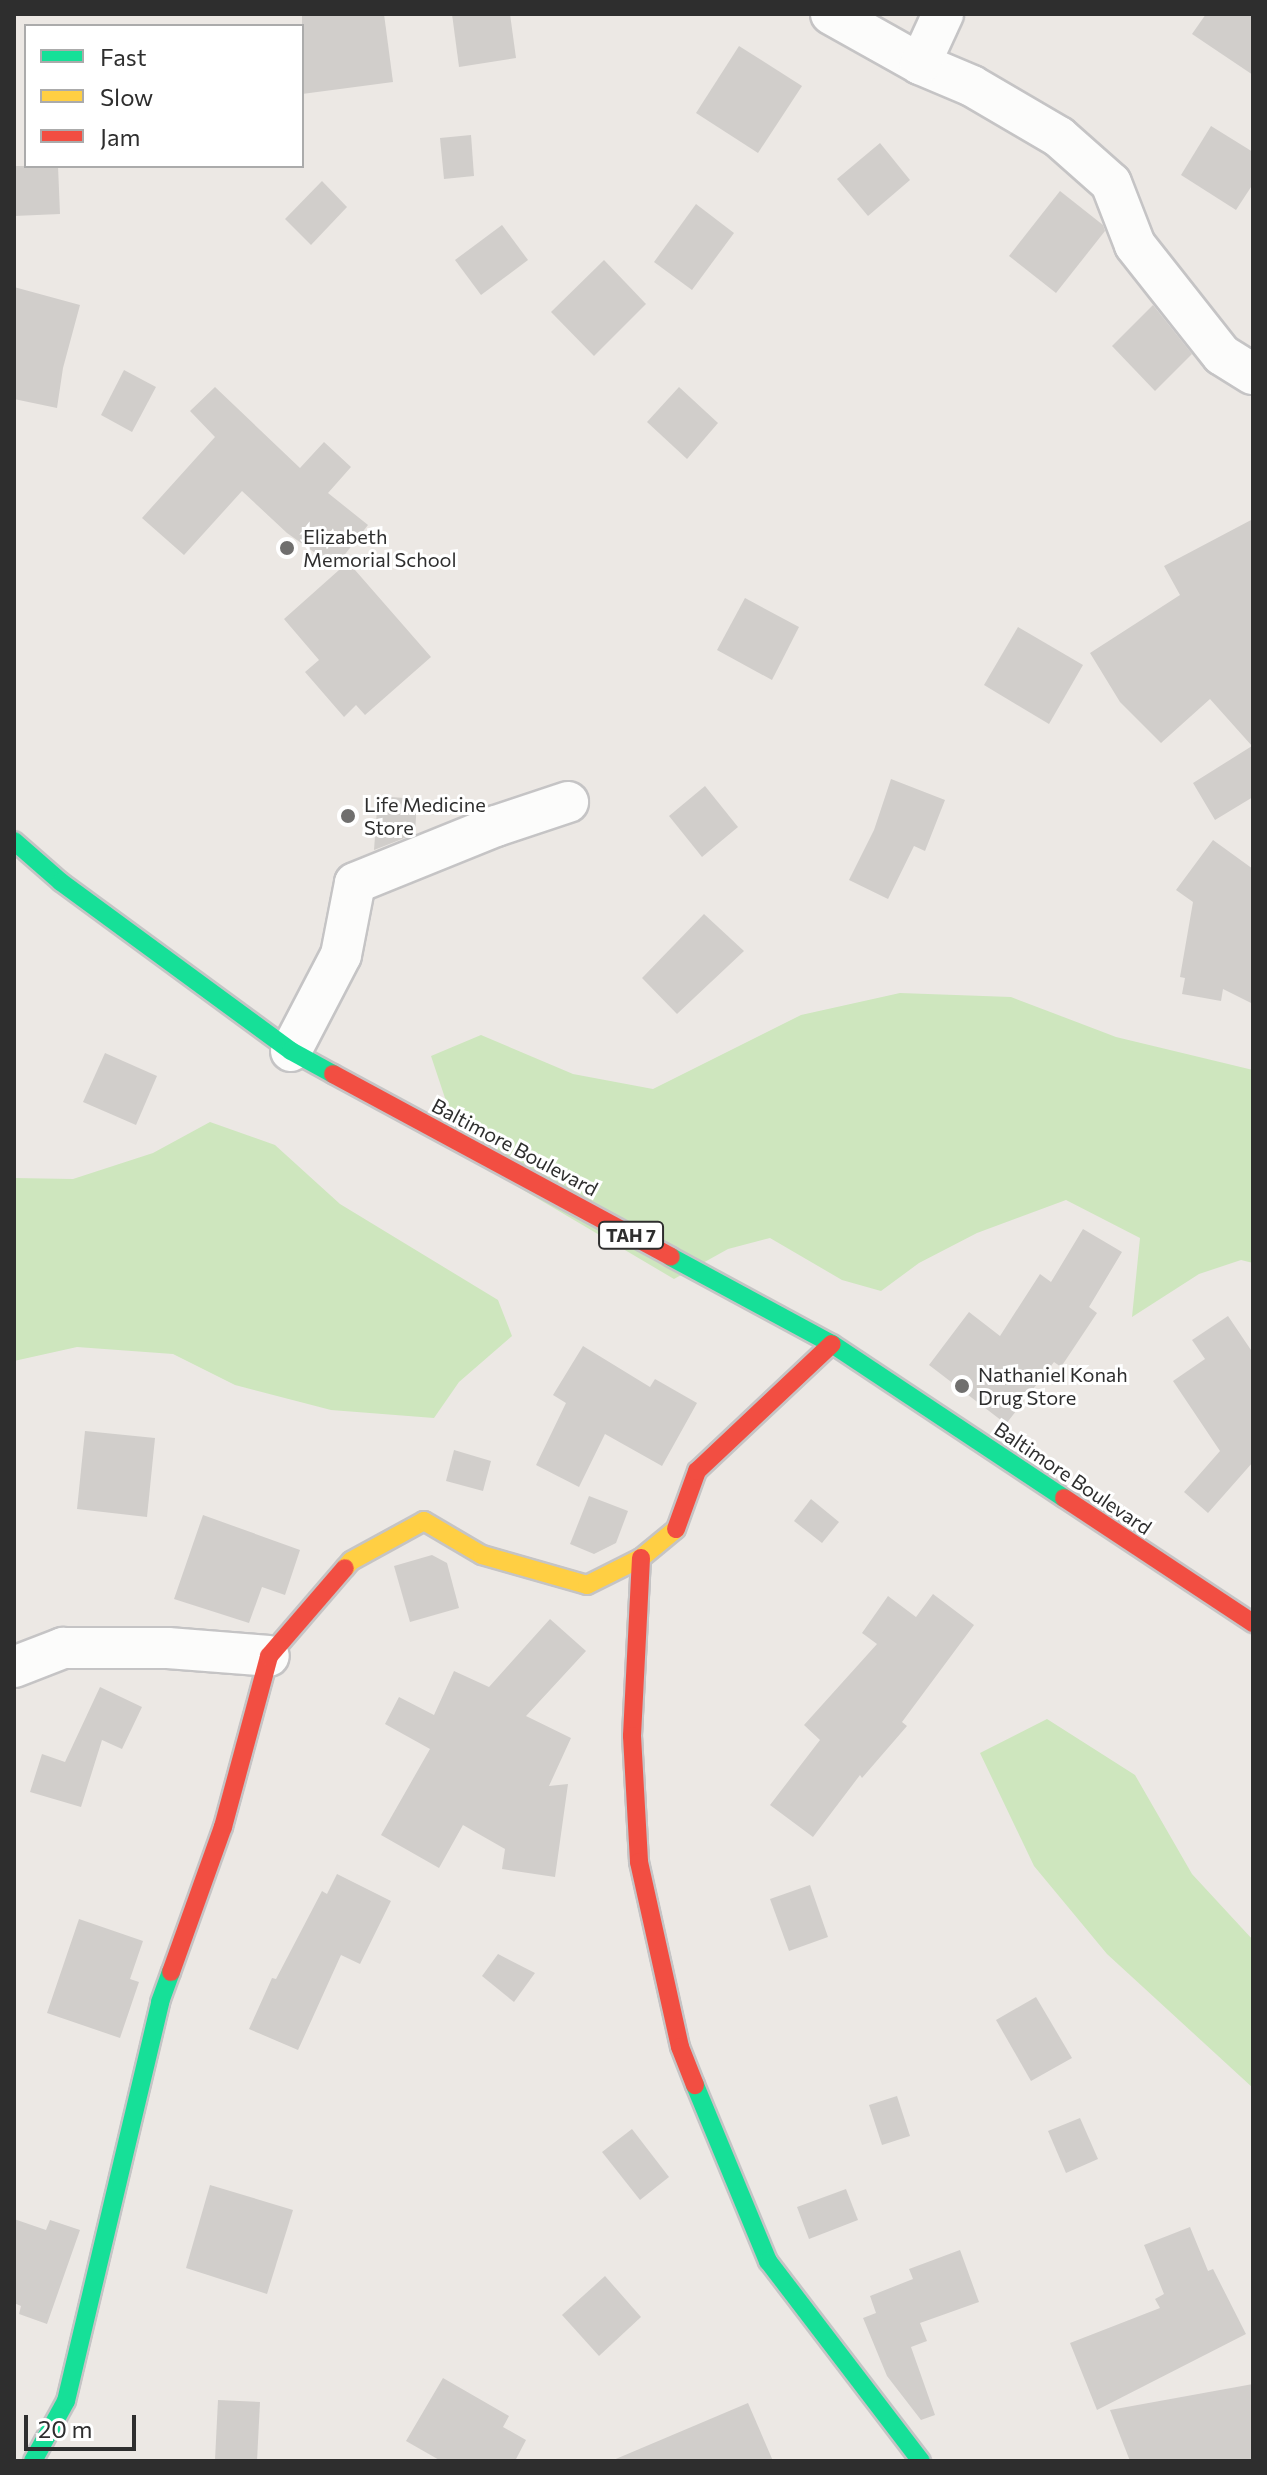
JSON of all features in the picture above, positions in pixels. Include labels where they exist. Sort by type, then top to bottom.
[{"type":"main road","name":"Baltimore Boulevard","points":[[14,841],[61,882],[291,1051],[832,1344],[1253,1623]]},
{"type":"main road","points":[[33,2461],[66,2401],[160,2002],[223,1827],[269,1656],[351,1561],[424,1521],[482,1555],[587,1585],[641,1558],[677,1528],[697,1471],[832,1344]]},
{"type":"main road","points":[[641,1558],[632,1736],[639,1862],[680,2047],[768,2261],[921,2461]]},
{"type":"street","points":[[831,14],[920,64],[972,86],[1059,137],[1111,183],[1135,245],[1222,355],[1253,374]]},
{"type":"street","points":[[920,64],[943,14]]},
{"type":"street","points":[[291,1051],[341,955],[355,883],[496,826],[568,802]]},
{"type":"street","points":[[14,1667],[63,1648],[168,1648],[269,1656]]},
{"type":"green space","points":[[900,993],[1011,997],[1116,1037],[1253,1070],[1253,1263],[1241,1260],[1199,1274],[1132,1317],[1140,1238],[1066,1200],[977,1233],[919,1263],[881,1291],[842,1280],[770,1238],[728,1249],[674,1279],[464,1155],[431,1056],[481,1035],[573,1074],[653,1089],[801,1015]]},
{"type":"green space","points":[[210,1122],[275,1145],[340,1204],[498,1300],[512,1336],[459,1382],[434,1418],[331,1410],[235,1385],[173,1354],[77,1347],[14,1361],[14,1178],[73,1179],[153,1153]]},
{"type":"green space","points":[[1047,1719],[1135,1775],[1192,1874],[1253,1940],[1253,2088],[1107,1954],[1034,1866],[980,1753]]},
{"type":"building","points":[[302,14],[384,14],[393,82],[304,94]]},
{"type":"building","points":[[452,14],[510,14],[516,58],[459,67]]},
{"type":"building","points":[[1206,14],[1253,14],[1253,75],[1192,34]]},
{"type":"building","points":[[739,46],[802,86],[758,153],[696,113]]},
{"type":"building","points":[[1211,126],[1253,152],[1253,184],[1236,210],[1181,175]]},
{"type":"building","points":[[471,135],[474,176],[444,179],[440,138]]},
{"type":"building","points":[[880,143],[910,180],[868,216],[837,179]]},
{"type":"building","points":[[14,166],[58,168],[60,214],[14,216]]},
{"type":"building","points":[[322,181],[347,207],[311,245],[285,219]]},
{"type":"building","points":[[1060,191],[1103,225],[1105,231],[1056,293],[1009,256]]},
{"type":"building","points":[[696,204],[734,233],[692,290],[654,262]]},
{"type":"building","points":[[502,225],[528,260],[481,295],[455,260]]},
{"type":"building","points":[[604,260],[646,304],[594,356],[551,312]]},
{"type":"building","points":[[14,287],[80,305],[63,368],[57,408],[14,399]]},
{"type":"building","points":[[1153,305],[1192,354],[1155,391],[1112,346]]},
{"type":"building","points":[[124,370],[156,387],[132,432],[101,415]]},
{"type":"building","points":[[215,387],[300,468],[324,442],[351,467],[328,493],[368,525],[335,567],[287,533],[242,491],[184,555],[142,518],[215,437],[190,411]]},
{"type":"building","points":[[679,387],[718,423],[687,459],[647,422]]},
{"type":"building","points":[[1253,519],[1253,797],[1215,820],[1193,783],[1252,746],[1210,699],[1161,743],[1120,702],[1090,653],[1180,595],[1164,566]]},
{"type":"building","points":[[348,562],[431,657],[365,715],[356,705],[344,717],[305,672],[319,660],[284,619]]},
{"type":"building","points":[[745,598],[799,627],[772,680],[717,650]]},
{"type":"building","points":[[1018,627],[1083,665],[1049,724],[984,685]]},
{"type":"building","points":[[891,779],[945,800],[925,851],[914,846],[888,899],[849,880],[874,830]]},
{"type":"building","points":[[705,786],[738,827],[702,857],[669,816]]},
{"type":"building","points":[[378,796],[417,799],[415,834],[374,850]]},
{"type":"building","points":[[1213,840],[1253,869],[1253,1004],[1223,989],[1221,1001],[1182,994],[1185,978],[1180,977],[1193,902],[1176,890]]},
{"type":"building","points":[[704,914],[744,951],[677,1014],[642,978]]},
{"type":"building","points":[[105,1053],[157,1076],[136,1125],[83,1102]]},
{"type":"building","points":[[1083,1229],[1122,1252],[1089,1307],[1097,1313],[1061,1367],[1054,1362],[1006,1424],[929,1365],[969,1312],[1000,1336],[1040,1274],[1051,1282]]},
{"type":"building","points":[[1228,1316],[1253,1353],[1253,1462],[1208,1513],[1184,1492],[1220,1451],[1173,1381],[1205,1359],[1192,1340]]},
{"type":"building","points":[[583,1346],[650,1387],[655,1379],[697,1403],[662,1466],[605,1434],[579,1487],[536,1465],[566,1403],[553,1395]]},
{"type":"building","points":[[85,1431],[155,1438],[147,1517],[77,1509]]},
{"type":"building","points":[[454,1450],[491,1461],[483,1491],[446,1481]]},
{"type":"building","points":[[589,1496],[628,1511],[616,1543],[594,1554],[570,1544]]},
{"type":"building","points":[[811,1499],[839,1522],[822,1543],[794,1521]]},
{"type":"building","points":[[203,1515],[300,1550],[285,1595],[262,1587],[249,1623],[174,1599]]},
{"type":"building","points":[[432,1555],[447,1563],[459,1608],[410,1622],[394,1566]]},
{"type":"building","points":[[933,1594],[974,1625],[902,1722],[907,1726],[862,1778],[860,1775],[813,1837],[770,1805],[820,1740],[804,1725],[877,1644],[862,1633],[888,1596],[916,1617]]},
{"type":"building","points":[[550,1619],[586,1651],[526,1716],[571,1738],[549,1786],[568,1784],[555,1877],[502,1869],[505,1849],[463,1825],[439,1868],[381,1835],[430,1749],[385,1724],[399,1697],[434,1715],[454,1671],[489,1687]]},
{"type":"building","points":[[100,1687],[142,1707],[122,1749],[102,1740],[81,1807],[30,1792],[42,1754],[65,1762]]},
{"type":"building","points":[[337,1874],[391,1901],[360,1964],[341,1955],[298,2050],[249,2029],[272,1978],[276,1979],[322,1891],[327,1894]]},
{"type":"building","points":[[810,1885],[828,1937],[789,1951],[770,1899]]},
{"type":"building","points":[[79,1919],[143,1941],[130,1979],[139,1982],[120,2038],[47,2013]]},
{"type":"building","points":[[498,1954],[535,1973],[514,2002],[482,1976]]},
{"type":"building","points":[[1036,1997],[1072,2058],[1031,2081],[996,2020]]},
{"type":"building","points":[[897,2096],[910,2136],[882,2145],[869,2105]]},
{"type":"building","points":[[1080,2118],[1098,2159],[1066,2173],[1048,2131]]},
{"type":"building","points":[[632,2129],[669,2177],[640,2200],[602,2152]]},
{"type":"building","points":[[210,2185],[293,2210],[267,2294],[186,2268]]},
{"type":"building","points":[[846,2189],[858,2220],[809,2239],[797,2207]]},
{"type":"building","points":[[14,2219],[46,2230],[50,2220],[80,2230],[47,2324],[19,2314],[21,2306],[14,2303]]},
{"type":"building","points":[[1190,2227],[1208,2271],[1213,2269],[1246,2334],[1097,2410],[1070,2343],[1160,2308],[1155,2299],[1164,2294],[1144,2245]]},
{"type":"building","points":[[960,2250],[979,2302],[920,2323],[927,2341],[911,2347],[935,2415],[921,2420],[887,2376],[863,2318],[876,2313],[870,2296],[913,2279],[909,2269]]},
{"type":"building","points":[[605,2276],[641,2317],[599,2356],[562,2315]]},
{"type":"building","points":[[443,2378],[509,2416],[503,2427],[526,2440],[515,2461],[441,2461],[406,2441]]},
{"type":"building","points":[[1253,2384],[1253,2461],[1130,2461],[1110,2410]]},
{"type":"building","points":[[218,2400],[260,2402],[257,2461],[215,2460]]},
{"type":"building","points":[[748,2403],[773,2461],[611,2461]]},
{"type":"traffic: fast","points":[[14,841],[61,882],[291,1051],[333,1074]]},
{"type":"traffic: fast","points":[[671,1257],[832,1344],[1064,1498]]},
{"type":"traffic: fast","points":[[33,2461],[66,2401],[160,2002],[171,1972]]},
{"type":"traffic: fast","points":[[695,2085],[768,2261],[921,2461]]},
{"type":"traffic: slow","points":[[345,1568],[351,1561],[424,1521],[482,1555],[587,1585],[641,1558],[676,1529]]},
{"type":"traffic: jam","points":[[333,1074],[671,1257]]},
{"type":"traffic: jam","points":[[676,1529],[697,1471],[832,1344]]},
{"type":"traffic: jam","points":[[1064,1498],[1253,1623]]},
{"type":"traffic: jam","points":[[641,1558],[632,1736],[639,1862],[680,2047],[695,2085]]},
{"type":"traffic: jam","points":[[171,1972],[223,1827],[269,1656],[345,1568]]},
{"type":"place","name":"Elizabeth Memorial School","points":[[287,548]]},
{"type":"place","name":"Life Medicine Store","points":[[348,816]]},
{"type":"place","name":"Nathaniel Konah Drug Store","points":[[962,1386]]}]
